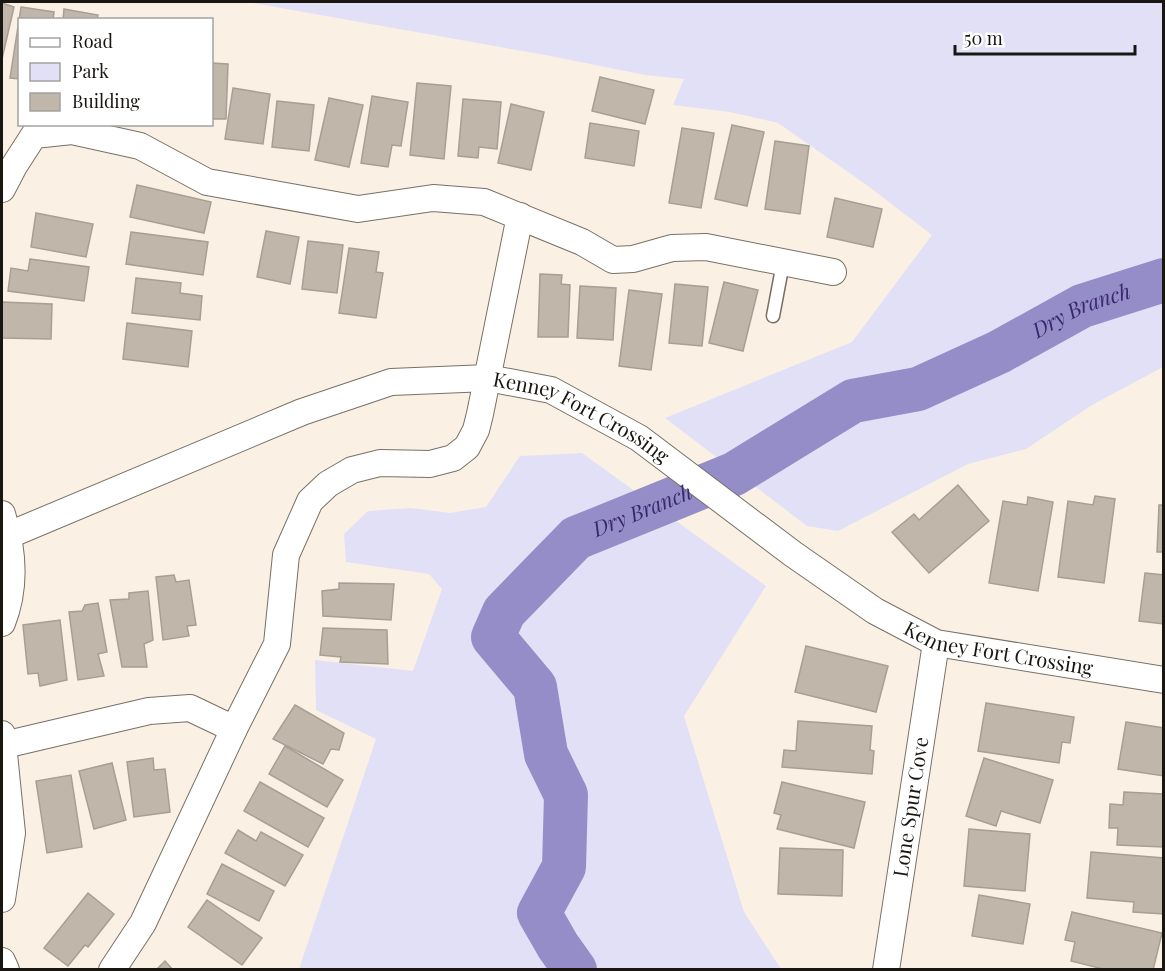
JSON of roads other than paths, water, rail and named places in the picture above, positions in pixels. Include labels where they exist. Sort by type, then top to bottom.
[{"type":"street","points":[[2,189],[34,135],[72,131],[140,146],[207,182],[358,209],[433,198],[484,202],[582,242],[613,260],[633,260],[672,248],[706,247],[832,272]]},
{"type":"street","points":[[112,969],[143,923],[234,729],[277,644],[286,555],[310,501],[328,483],[352,470],[380,463],[430,464],[453,458],[467,447],[476,430],[488,378],[520,216]]},
{"type":"street","name":"Kenney Fort Crossing","points":[[4,528],[302,412],[391,382],[488,378],[551,390],[639,438],[793,554],[875,611],[936,643],[1164,680]]},
{"type":"street","points":[[2,623],[12,575],[4,528]]},
{"type":"street","name":"Lone Spur Cove","points":[[886,969],[936,643]]},
{"type":"street","points":[[2,899],[12,833],[3,739],[149,711],[190,708],[234,729]]},
{"type":"street","points":[[2,961],[6,969]]},
{"type":"lane","points":[[773,316],[783,263]]},
{"type":"waterway","name":"Dry Branch","points":[[575,970],[539,913],[564,867],[566,795],[546,754],[535,687],[493,637],[504,612],[576,538],[734,474],[853,401],[918,389],[999,352],[1082,306],[1164,280]]}]
